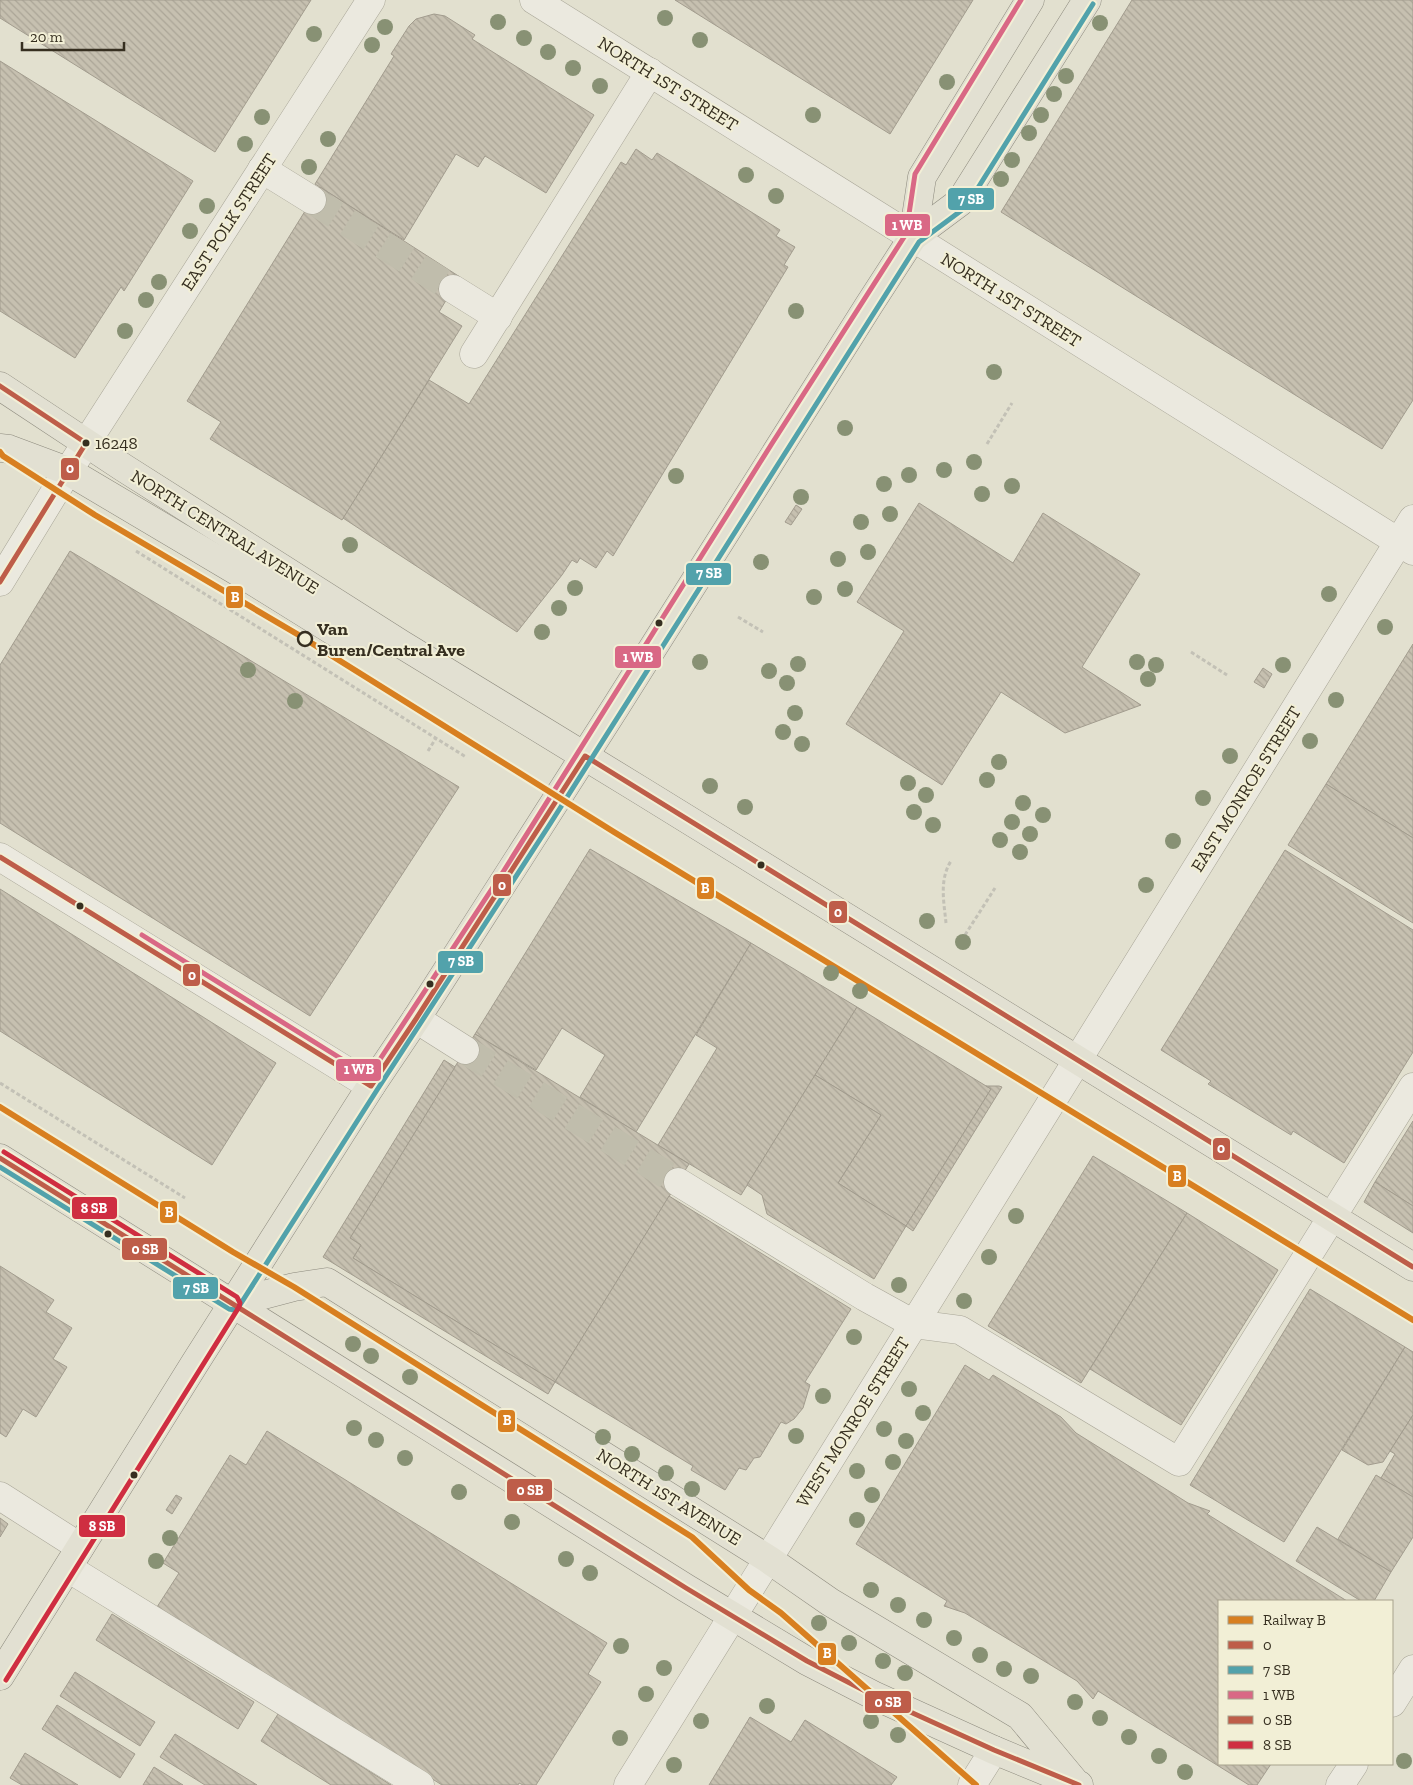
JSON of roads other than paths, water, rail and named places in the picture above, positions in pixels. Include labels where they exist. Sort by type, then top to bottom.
[{"type":"main road","points":[[913,237],[922,177],[1030,0]]},
{"type":"main road","points":[[0,1676],[233,1303],[585,756],[868,305],[913,237],[960,202],[1087,0]]},
{"type":"main road","name":"NORTH CENTRAL AVENUE","points":[[0,386],[401,644],[1413,1266]]},
{"type":"main road","name":"NORTH CENTRAL AVENUE","points":[[0,448],[9,449],[68,471],[235,570],[343,637],[401,644]]},
{"type":"main road","name":"NORTH 1ST AVENUE","points":[[0,1158],[732,1617],[807,1662],[873,1695],[994,1750],[1077,1783]]},
{"type":"main road","name":"NORTH 1ST AVENUE","points":[[233,1303],[294,1287],[327,1282],[768,1559],[830,1602],[1020,1716],[1077,1783]]},
{"type":"street","name":"EAST POLK STREET","points":[[0,582],[68,471],[371,0]]},
{"type":"street","name":"NORTH 1ST STREET","points":[[534,0],[1406,547]]},
{"type":"street","points":[[474,354],[650,72]]},
{"type":"street","points":[[262,169],[312,200]]},
{"type":"street","points":[[453,289],[498,316]]},
{"type":"street","name":"EAST MONROE STREET","points":[[1078,1059],[1406,547],[1413,519]]},
{"type":"street","points":[[0,857],[371,1086]]},
{"type":"street","points":[[416,1019],[465,1050]]},
{"type":"street","name":"WEST MONROE STREET","points":[[628,1785],[1078,1059]]},
{"type":"street","points":[[678,1182],[865,1297],[914,1324],[960,1330],[1179,1462],[1413,1087]]},
{"type":"street","points":[[0,1496],[74,1557],[420,1785]]},
{"type":"street","points":[[1393,1701],[1413,1669]]},
{"type":"street","points":[[972,1785],[994,1750]]},
{"type":"street","points":[[1340,1785],[1353,1765]]},
{"type":"tunnel","points":[[312,200],[453,289]]},
{"type":"tunnel","points":[[465,1050],[678,1182]]},
{"type":"rail line","name":"B","points":[[0,452],[3,456],[95,515],[297,634],[614,832],[1413,1320]]},
{"type":"rail line","name":"B","points":[[0,1107],[233,1252],[294,1287],[692,1537],[749,1590],[781,1613],[976,1785]]},
{"type":"place","name":"16248","points":[[86,443]]},
{"type":"place","name":"Van Buren/Central Ave","points":[[305,639]]}]
